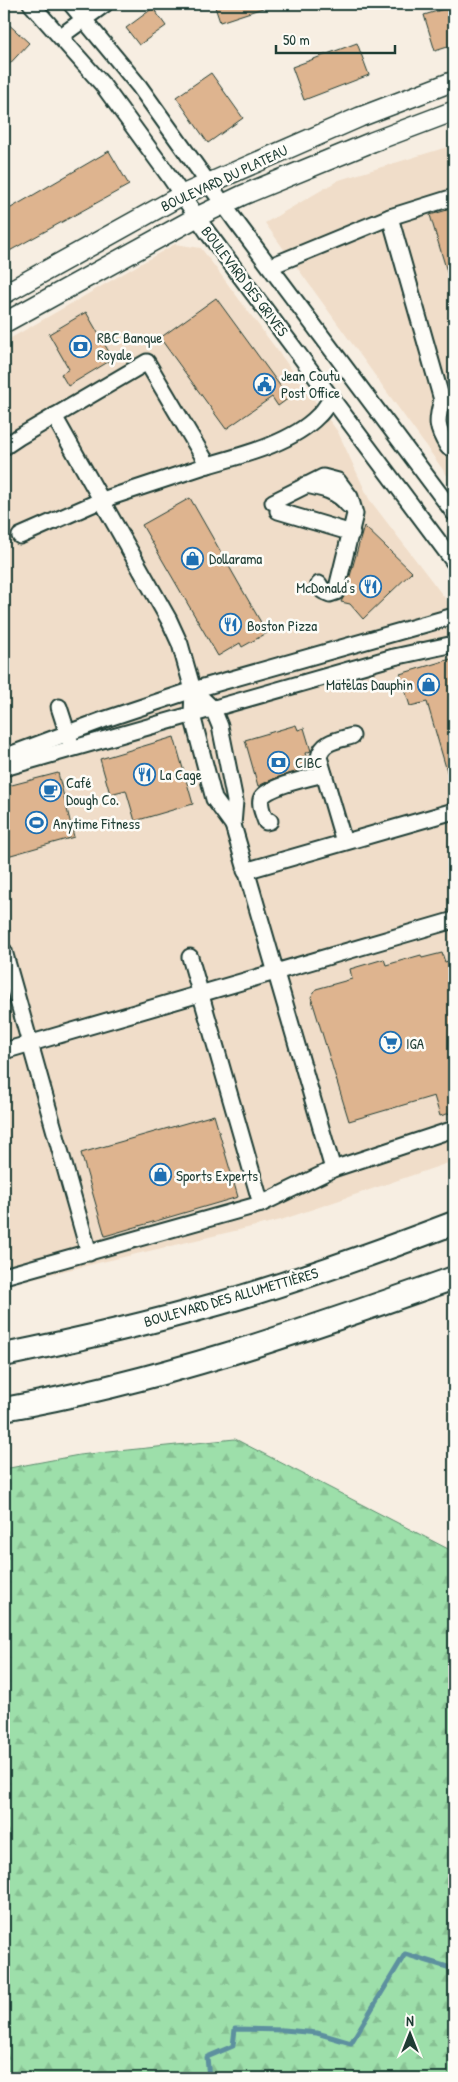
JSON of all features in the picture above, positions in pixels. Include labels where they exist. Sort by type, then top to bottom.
[{"type":"highway","name":"BOULEVARD DES ALLUMETTIÈRES","points":[[4,1356],[65,1343],[221,1303],[316,1273],[454,1223]]},
{"type":"highway","points":[[4,1410],[132,1382],[228,1356],[454,1278]]},
{"type":"main road","name":"BOULEVARD DU PLATEAU","points":[[4,294],[208,182],[360,117],[454,81]]},
{"type":"main road","name":"BOULEVARD DU PLATEAU","points":[[4,324],[223,204],[372,142],[454,111]]},
{"type":"street","name":"BOULEVARD DES GRIVES","points":[[31,4],[62,36],[118,105],[197,217],[454,562]]},
{"type":"street","name":"BOULEVARD DES GRIVES","points":[[71,4],[85,18],[139,86],[223,204],[454,513]]},
{"type":"street","points":[[62,36],[105,4]]},
{"type":"street","points":[[271,266],[390,217],[454,197]]},
{"type":"street","points":[[390,217],[442,400],[437,422],[440,435],[448,447]]},
{"type":"street","points":[[4,447],[147,362],[208,465]]},
{"type":"street","points":[[20,536],[102,500],[208,465],[258,451],[277,442],[319,416],[332,398]]},
{"type":"street","points":[[54,416],[169,620],[180,644],[193,690],[192,715],[214,799],[233,825]]},
{"type":"street","points":[[319,584],[324,591],[330,594],[336,592],[352,533],[355,514],[350,497],[338,481],[324,477],[305,485],[275,507],[352,533]]},
{"type":"street","points":[[4,757],[193,690],[454,616]]},
{"type":"street","points":[[4,768],[394,657],[454,644]]},
{"type":"street","points":[[193,690],[213,709],[220,726],[235,801],[233,825],[333,1169]]},
{"type":"street","points":[[59,707],[72,748]]},
{"type":"street","points":[[344,842],[319,757],[323,746],[352,736]]},
{"type":"street","points":[[270,821],[266,822],[261,805],[263,795],[278,787],[324,774]]},
{"type":"street","points":[[245,871],[454,811]]},
{"type":"street","points":[[4,1051],[454,920]]},
{"type":"street","points":[[4,951],[89,1253]]},
{"type":"street","points":[[190,957],[261,1204]]},
{"type":"street","points":[[4,1276],[261,1204],[333,1169],[454,1128]]},
{"type":"shaded area","points":[[454,145],[454,485],[265,223],[339,180]]},
{"type":"shaded area","points":[[175,244],[201,248],[338,432],[369,499],[454,610],[454,1161],[281,1220],[4,1285],[4,342]]},
{"type":"green space","points":[[235,1439],[454,1552],[454,2078],[4,2078],[4,1469],[79,1455]]},
{"type":"building","points":[[214,4],[269,4],[269,6],[220,22]]},
{"type":"building","points":[[454,6],[454,45],[435,51],[424,15]]},
{"type":"building","points":[[153,8],[166,26],[139,45],[126,28]]},
{"type":"building","points":[[4,20],[29,43],[4,70]]},
{"type":"building","points":[[357,43],[369,75],[304,100],[292,67]]},
{"type":"building","points":[[211,73],[243,118],[208,143],[176,97]]},
{"type":"building","points":[[109,151],[129,185],[4,254],[4,212]]},
{"type":"building","points":[[454,208],[454,284],[451,285],[430,215]]},
{"type":"building","points":[[216,298],[289,398],[278,406],[272,397],[226,429],[160,338]]},
{"type":"building","name":"RBC Banque Royale","points":[[86,312],[113,359],[68,386],[61,374],[69,369],[49,334]]},
{"type":"building","name":"Dollarama","points":[[190,498],[267,633],[242,647],[240,643],[218,656],[142,525]]},
{"type":"building","name":"McDonald's","points":[[364,526],[412,572],[363,619],[350,604],[341,602],[345,594]]},
{"type":"building","points":[[454,658],[454,784],[451,785],[427,702],[410,706],[400,674]]},
{"type":"building","name":"CIBC","points":[[296,725],[298,730],[304,728],[311,751],[305,753],[309,768],[276,778],[258,786],[245,740]]},
{"type":"building","name":"La Cage","points":[[174,737],[193,804],[135,821],[126,790],[110,794],[100,759]]},
{"type":"building","name":"Anytime Fitness","points":[[58,773],[74,837],[4,857],[4,787]]},
{"type":"building","name":"IGA","points":[[442,953],[445,962],[454,959],[454,1112],[440,1116],[434,1096],[349,1121],[311,997],[316,989],[352,979],[350,969],[384,959],[386,965],[421,955],[422,958]]},
{"type":"building","name":"Sports Experts","points":[[214,1115],[238,1197],[105,1236],[81,1153]]},
{"type":"waterway","points":[[209,2078],[207,2057],[233,2046],[235,2029],[317,2033],[351,2043],[405,1954],[454,1969]]},
{"type":"place","name":"RBC Banque Royale","points":[[81,346]]},
{"type":"place","name":"Jean Coutu Post Office","points":[[265,384]]},
{"type":"place","name":"Dollarama","points":[[193,558]]},
{"type":"place","name":"McDonald's","points":[[371,587]]},
{"type":"place","name":"Boston Pizza","points":[[231,625]]},
{"type":"place","name":"Matelas Dauphin","points":[[429,684]]},
{"type":"place","name":"CIBC","points":[[279,762]]},
{"type":"place","name":"La Cage","points":[[144,774]]},
{"type":"place","name":"Café Dough Co.","points":[[50,791]]},
{"type":"place","name":"Anytime Fitness","points":[[37,823]]},
{"type":"place","name":"IGA","points":[[390,1043]]},
{"type":"place","name":"Sports Experts","points":[[160,1175]]}]
